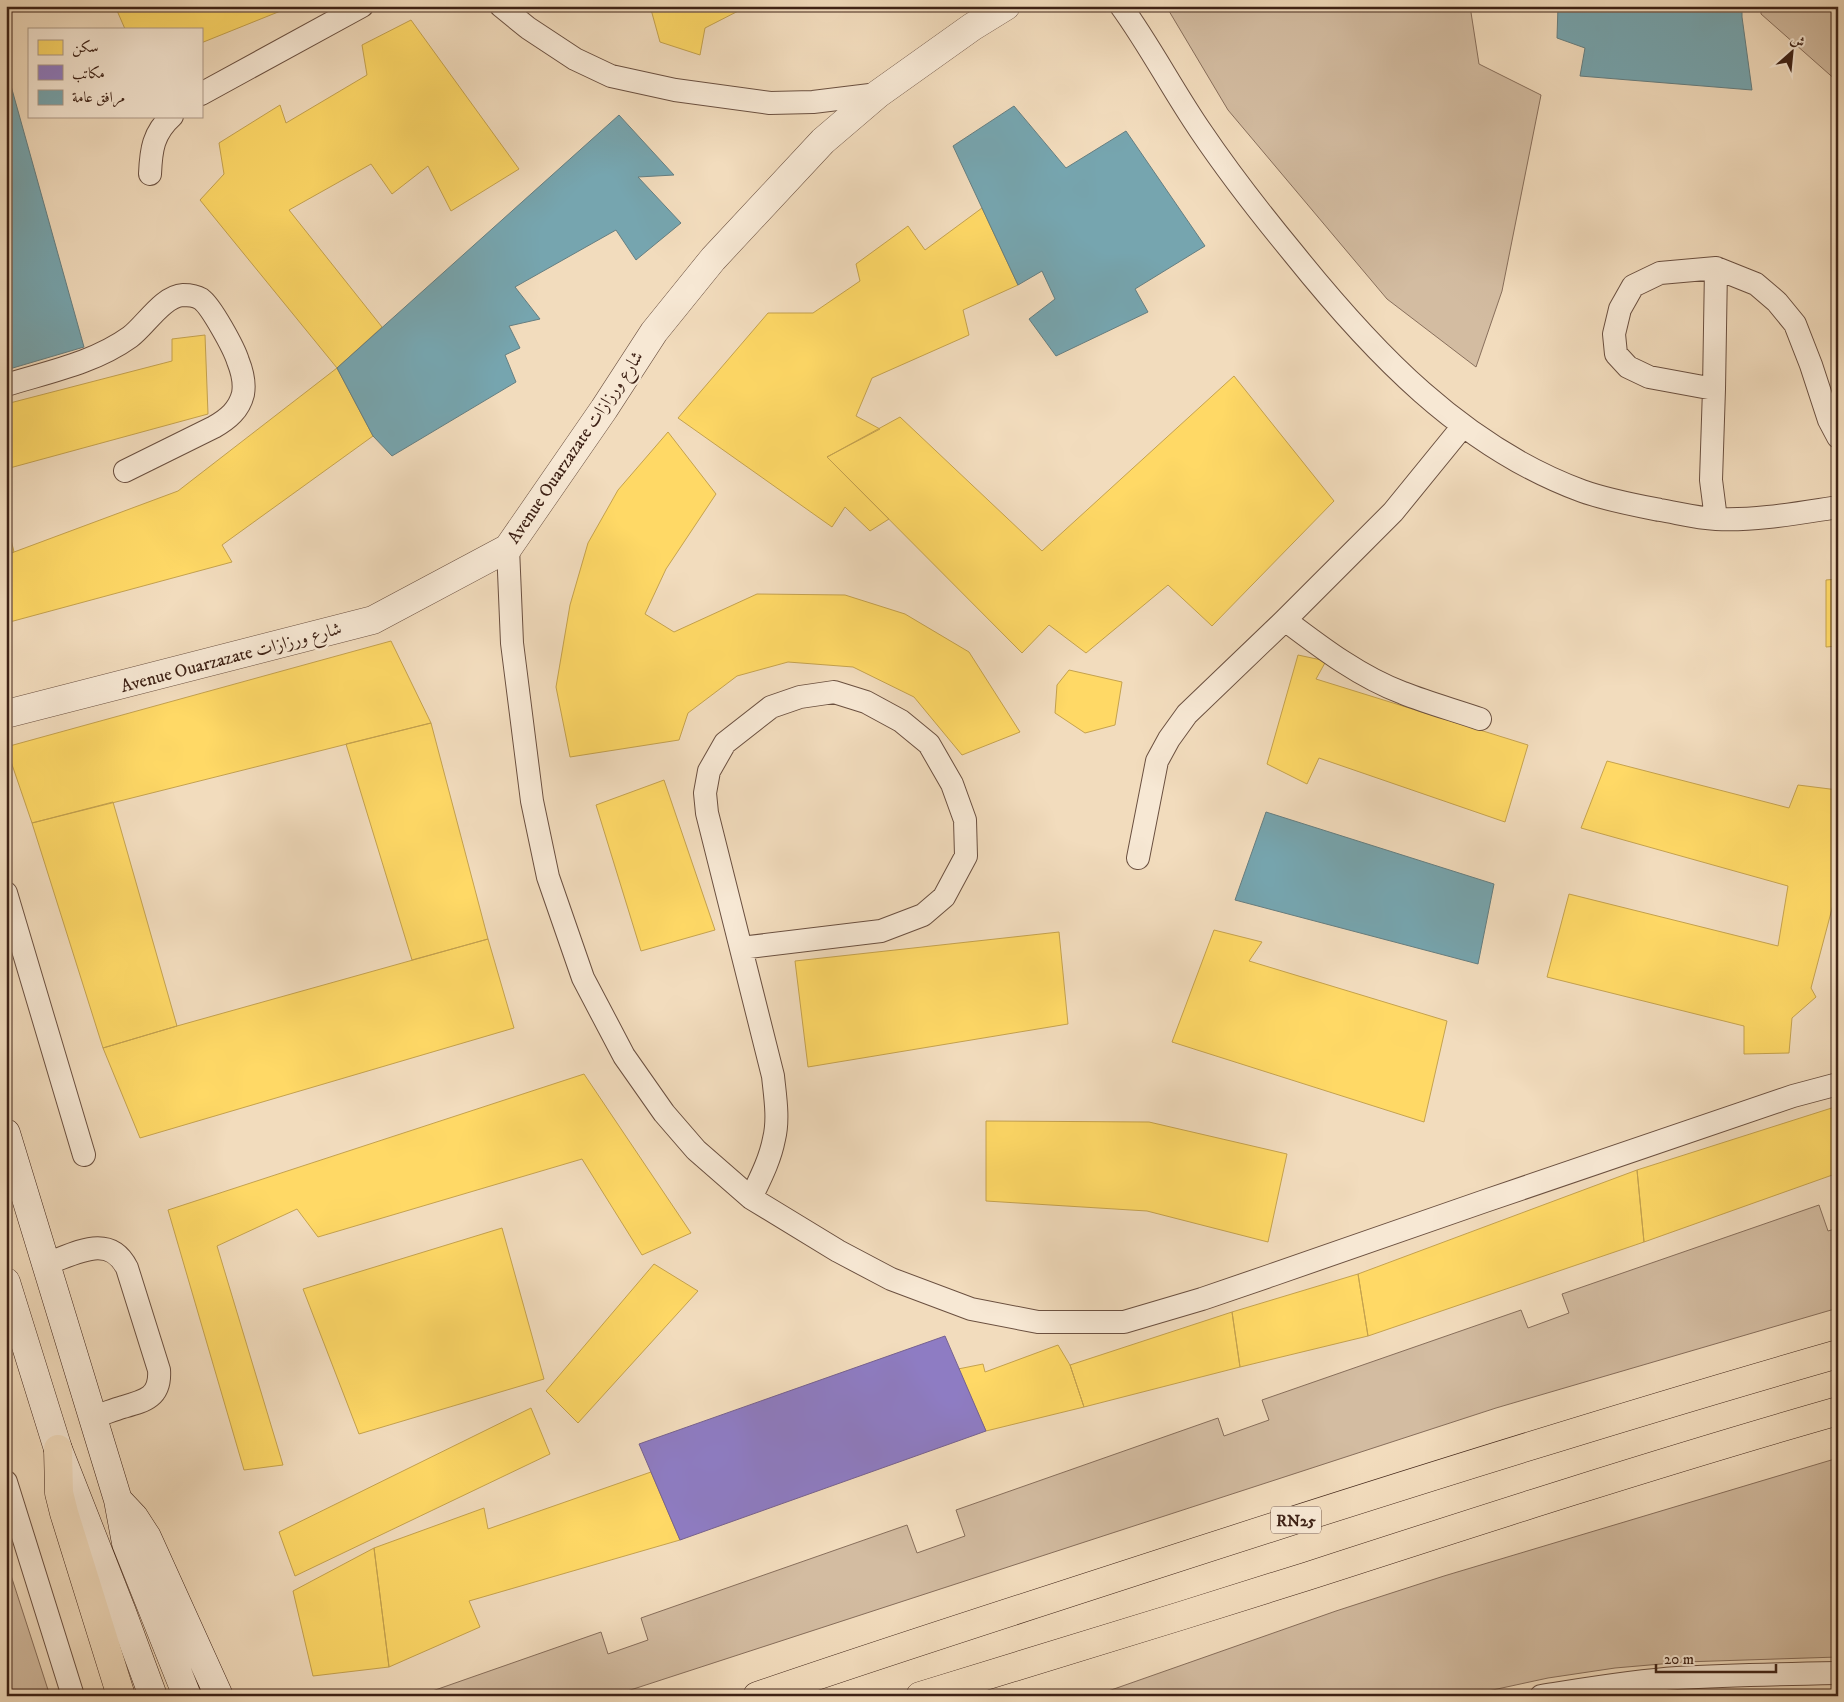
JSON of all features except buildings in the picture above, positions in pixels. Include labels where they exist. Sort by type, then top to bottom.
[{"type":"main road","name":"Avenue Ouarzazate شارع ورزازات","points":[[6,714],[373,620],[508,548],[604,409],[654,332],[713,259],[822,141],[878,94],[972,27],[1006,6]]},
{"type":"main road","points":[[6,1133],[118,1500],[126,1544],[187,1696]]},
{"type":"main road","points":[[6,1282],[58,1449],[153,1696]]},
{"type":"main road","name":"RN25","points":[[756,1696],[864,1659],[1485,1459],[1838,1354]]},
{"type":"main road","points":[[920,1696],[1307,1576],[1514,1508],[1838,1411]]},
{"type":"main road","points":[[58,1449],[59,1493],[64,1513],[121,1696]]},
{"type":"main road","points":[[118,1500],[134,1517],[147,1537],[219,1696]]},
{"type":"lane","points":[[202,93],[362,6]]},
{"type":"lane","points":[[502,6],[528,28],[575,59],[611,76],[675,90],[770,103],[813,102],[878,94]]},
{"type":"lane","points":[[1121,6],[1136,26],[1200,130],[1263,216],[1337,307],[1400,373],[1463,426],[1524,464],[1582,491],[1623,503],[1716,519],[1778,516],[1838,507]]},
{"type":"lane","points":[[150,174],[152,149],[158,134],[170,118]]},
{"type":"lane","points":[[1716,268],[1710,480],[1716,519]]},
{"type":"lane","points":[[1714,389],[1649,377],[1628,367],[1616,354],[1614,334],[1620,309],[1633,286],[1660,272],[1716,268],[1756,284],[1777,302],[1794,324],[1838,437]]},
{"type":"lane","points":[[6,385],[102,354],[132,336],[170,299],[180,295],[190,295],[200,299],[208,306],[238,359],[244,378],[243,394],[238,408],[228,419],[214,427],[126,471]]},
{"type":"lane","points":[[1138,858],[1157,761],[1169,739],[1188,714],[1393,512],[1463,426]]},
{"type":"lane","points":[[508,548],[512,643],[532,801],[548,877],[583,978],[624,1056],[664,1113],[696,1150],[751,1198],[838,1251],[891,1280],[971,1309],[1038,1322],[1124,1322],[1202,1299],[1793,1096],[1838,1084]]},
{"type":"lane","points":[[1285,620],[1325,650],[1365,675],[1402,693],[1480,719]]},
{"type":"lane","points":[[741,948],[881,930],[923,915],[944,897],[966,856],[965,820],[952,784],[929,744],[901,721],[866,702],[834,692],[800,697],[771,706],[725,743],[709,771],[705,793],[707,813],[773,1076],[776,1114],[775,1138],[769,1160],[751,1198]]},
{"type":"lane","points":[[6,893],[84,1155]]},
{"type":"lane","points":[[46,1264],[97,1247],[107,1248],[116,1252],[127,1268],[159,1370],[160,1379],[157,1389],[143,1402],[93,1417]]},
{"type":"lane","points":[[6,1482],[73,1696]]},
{"type":"lane","points":[[1541,1696],[1600,1686],[1675,1678],[1751,1674],[1838,1673]]},
{"type":"shaded area","points":[[1166,6],[1470,6],[1479,64],[1541,95],[1502,291],[1476,367],[1387,299],[1228,110]]},
{"type":"shaded area","points":[[1761,6],[1838,6],[1838,82],[1761,14]]},
{"type":"shaded area","points":[[1819,1205],[1828,1231],[1838,1228],[1838,1308],[1496,1408],[612,1696],[418,1696],[601,1632],[608,1654],[648,1640],[641,1618],[907,1525],[917,1553],[965,1536],[956,1510],[1218,1418],[1224,1436],[1269,1420],[1262,1400],[1521,1310],[1528,1328],[1569,1313],[1562,1294]]},
{"type":"shaded area","points":[[1838,1458],[1838,1657],[1684,1662],[1615,1668],[1548,1678],[1465,1696],[1094,1696],[1336,1611],[1444,1576]]},
{"type":"shaded area","points":[[6,1560],[50,1696],[6,1696]]},
{"type":"shaded area","points":[[1838,1691],[1838,1696],[1685,1696],[1696,1695]]}]
